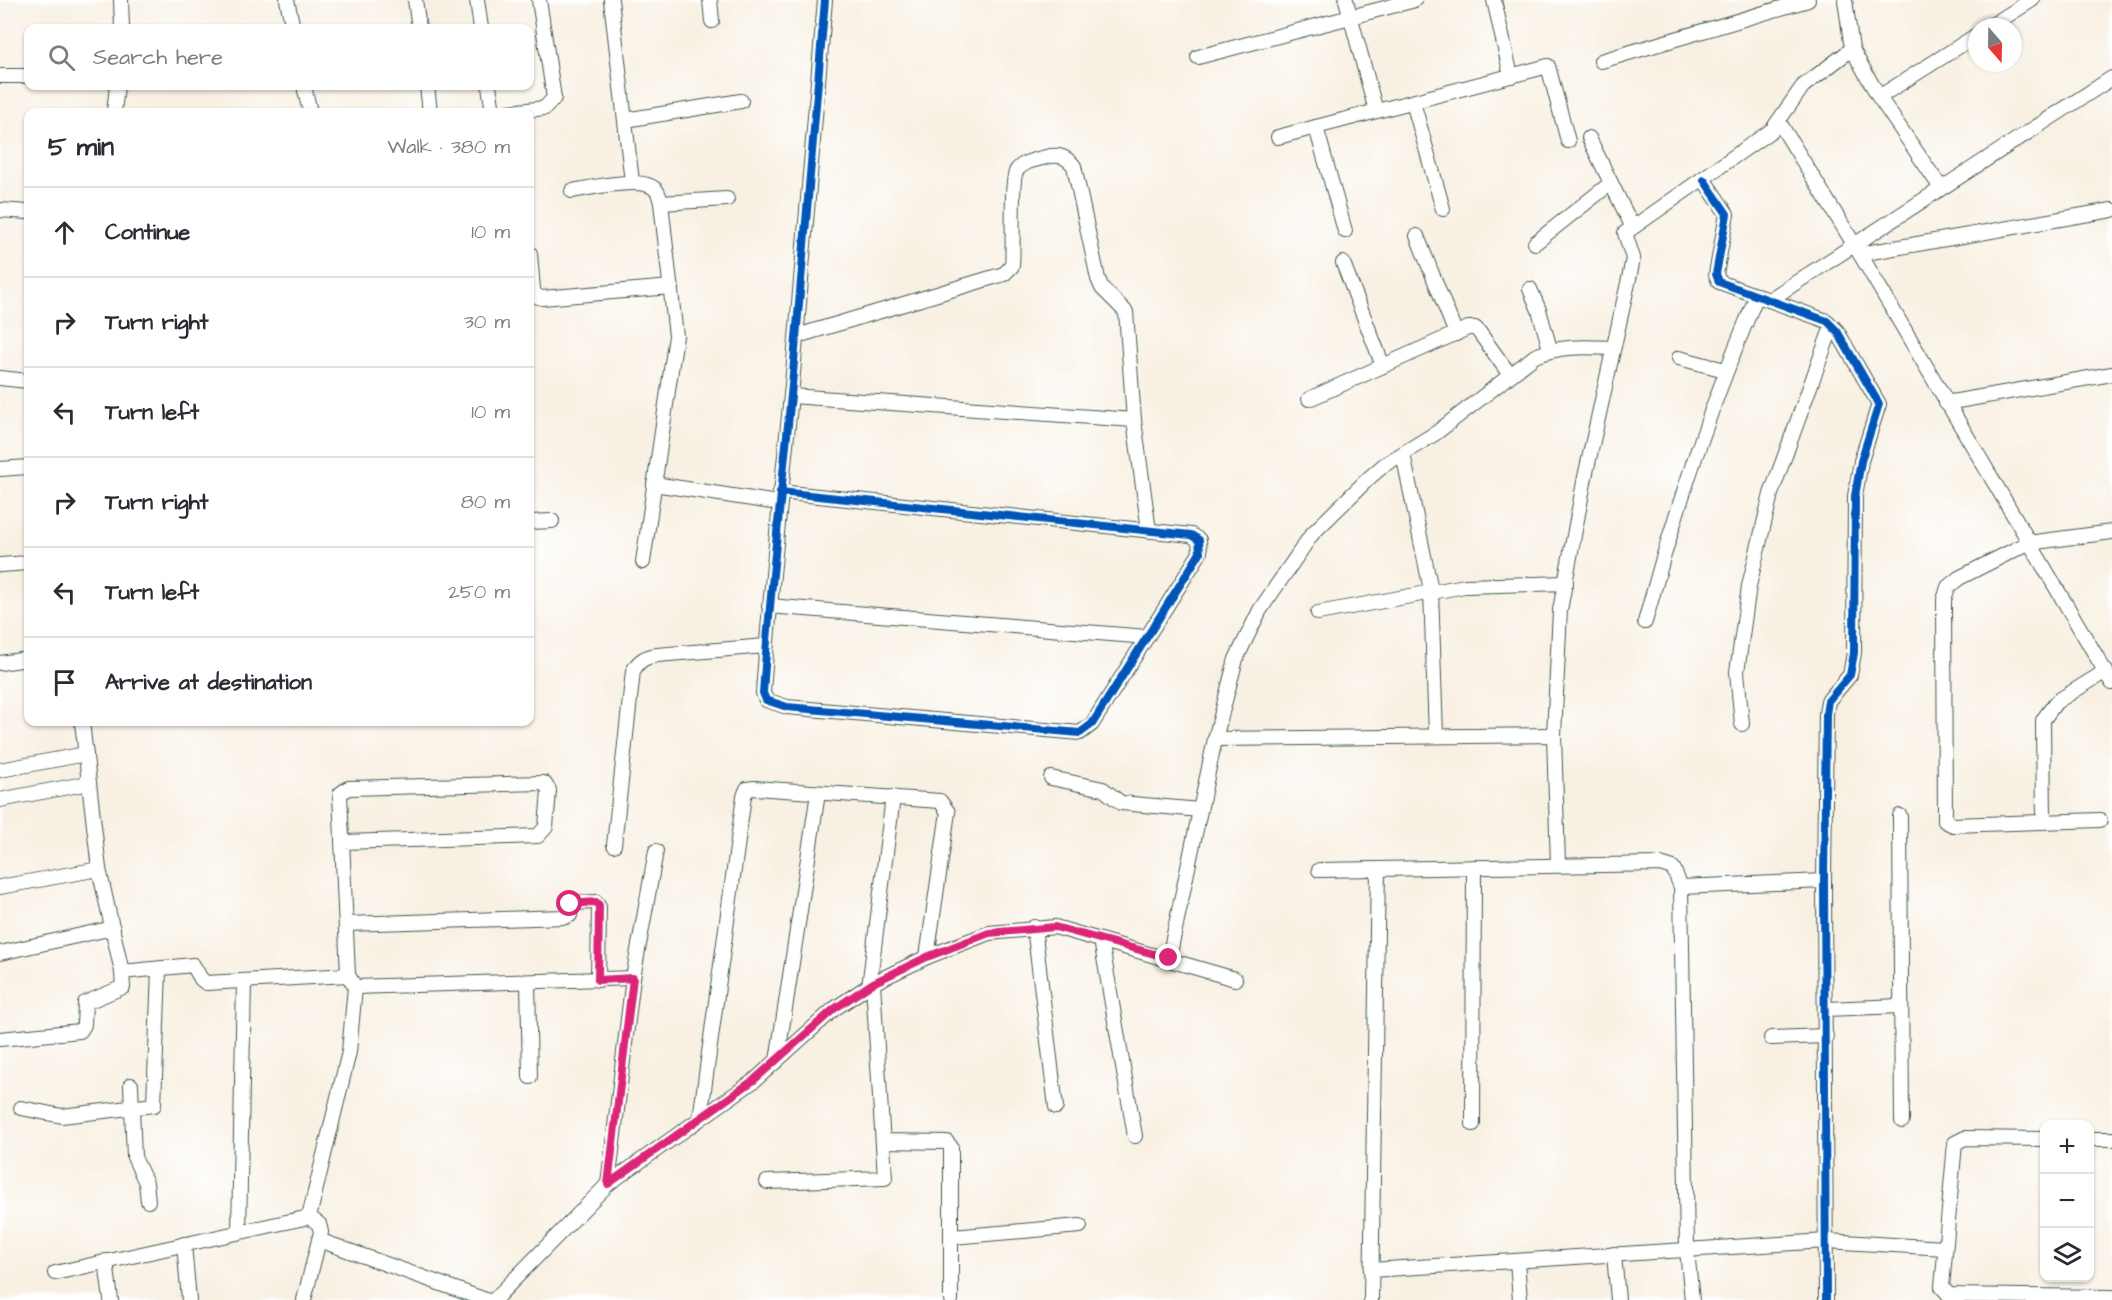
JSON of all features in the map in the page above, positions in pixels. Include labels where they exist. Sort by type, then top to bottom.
[{"type":"street","points":[[121,0],[122,24]]},
{"type":"street","points":[[287,0],[292,24]]},
{"type":"street","points":[[415,0],[418,24]]},
{"type":"street","points":[[477,0],[480,24]]},
{"type":"street","points":[[534,109],[545,108],[554,98],[539,0]]},
{"type":"street","points":[[611,0],[632,182]]},
{"type":"street","points":[[710,0],[712,21]]},
{"type":"street","points":[[654,484],[779,498],[1191,535],[1201,544],[1200,554],[1092,724],[1080,733],[787,707],[766,700],[763,693],[769,606],[779,498],[791,396],[825,0]]},
{"type":"street","points":[[1346,0],[1376,111]]},
{"type":"street","points":[[1198,57],[1415,0]]},
{"type":"street","points":[[1494,0],[1511,76]]},
{"type":"street","points":[[1601,61],[1808,0]]},
{"type":"street","points":[[1845,0],[1852,49],[1879,97],[1941,188]]},
{"type":"street","points":[[2000,18],[2016,4],[2032,0]]},
{"type":"street","points":[[1879,97],[1968,41]]},
{"type":"street","points":[[1558,866],[1554,735],[1555,666],[1566,583],[1633,258],[1625,233],[1632,226],[1704,180],[1779,122],[1796,93],[1852,49]]},
{"type":"street","points":[[1278,137],[1548,66],[1568,141]]},
{"type":"street","points":[[0,76],[24,76]]},
{"type":"street","points":[[1645,622],[1670,531],[1725,370],[1763,297],[1857,249],[1941,188],[2112,78]]},
{"type":"street","points":[[114,108],[117,90]]},
{"type":"street","points":[[305,90],[309,108]]},
{"type":"street","points":[[427,90],[430,108]]},
{"type":"street","points":[[490,90],[492,108]]},
{"type":"street","points":[[625,120],[741,101]]},
{"type":"street","points":[[1413,102],[1443,209]]},
{"type":"street","points":[[1779,122],[1857,249],[2028,543],[2108,671],[2056,702],[2043,720],[2044,821]]},
{"type":"street","points":[[1316,127],[1345,231]]},
{"type":"street","points":[[1589,138],[1632,226]]},
{"type":"street","points":[[796,336],[1008,271],[1012,266],[1014,244],[1013,180],[1017,170],[1027,162],[1057,154],[1069,160],[1074,166],[1098,279],[1102,288],[1126,312],[1134,420],[1149,531]]},
{"type":"street","points":[[1704,180],[1727,214],[1717,278],[1719,282],[1827,321],[1879,404],[1861,461],[1855,496],[1854,653],[1850,675],[1828,701],[1827,707],[1824,881],[1826,1300]]},
{"type":"street","points":[[572,191],[632,182],[650,185],[656,190],[661,203],[676,336],[643,562]]},
{"type":"street","points":[[1535,243],[1611,183]]},
{"type":"street","points":[[661,203],[727,199]]},
{"type":"street","points":[[0,210],[24,212]]},
{"type":"street","points":[[1857,249],[2112,210]]},
{"type":"street","points":[[1417,236],[1455,333]]},
{"type":"street","points":[[1343,263],[1383,366]]},
{"type":"street","points":[[534,292],[536,296],[542,298],[671,287]]},
{"type":"street","points":[[1530,289],[1539,310],[1550,349]]},
{"type":"street","points":[[1742,724],[1737,672],[1749,586],[1771,494],[1832,326]]},
{"type":"street","points":[[1309,399],[1455,333],[1475,328],[1510,375]]},
{"type":"street","points":[[1169,958],[1215,739],[1236,659],[1260,610],[1288,566],[1312,534],[1384,465],[1436,433],[1535,356],[1550,349],[1571,346],[1614,348]]},
{"type":"street","points":[[1679,358],[1725,370]]},
{"type":"street","points":[[1946,402],[2112,374]]},
{"type":"street","points":[[0,378],[24,381]]},
{"type":"street","points":[[791,396],[1134,420]]},
{"type":"street","points":[[1403,454],[1431,594],[1436,736]]},
{"type":"street","points":[[0,469],[24,467]]},
{"type":"street","points":[[534,522],[552,521]]},
{"type":"street","points":[[2100,820],[1953,825],[1945,821],[1944,600],[1948,587],[1959,578],[2028,543],[2112,532]]},
{"type":"street","points":[[0,565],[24,563]]},
{"type":"street","points":[[1318,614],[1465,586],[1566,583]]},
{"type":"street","points":[[769,606],[1147,637]]},
{"type":"street","points":[[614,845],[633,671],[637,663],[645,657],[657,655],[766,646]]},
{"type":"street","points":[[0,663],[24,660]]},
{"type":"street","points":[[0,1039],[60,1034],[84,1029],[85,1003],[120,990],[124,983],[99,869],[82,726]]},
{"type":"street","points":[[1215,739],[1554,735]]},
{"type":"street","points":[[0,770],[86,754]]},
{"type":"street","points":[[1051,778],[1103,789],[1121,802],[1200,810]]},
{"type":"street","points":[[0,800],[89,783]]},
{"type":"street","points":[[309,1217],[349,1052],[351,981],[340,794],[348,788],[544,783],[549,790],[546,827],[537,836],[343,842]]},
{"type":"street","points":[[700,1119],[744,796],[747,789],[940,801],[948,812],[927,957]]},
{"type":"street","points":[[777,1061],[818,793]]},
{"type":"street","points":[[766,1182],[885,1178],[871,985],[892,797]]},
{"type":"street","points":[[1900,816],[1902,1121]]},
{"type":"street","points":[[608,1184],[633,978],[656,851]]},
{"type":"street","points":[[1319,870],[1660,864],[1673,868],[1681,887],[1687,1250],[1692,1300]]},
{"type":"street","points":[[1473,1124],[1474,867]]},
{"type":"street","points":[[0,887],[99,869]]},
{"type":"street","points":[[1371,1300],[1378,869]]},
{"type":"street","points":[[1681,887],[1824,881]]},
{"type":"street","points":[[346,924],[565,917],[570,915],[571,903],[596,902],[599,907],[598,980]]},
{"type":"street","points":[[1034,927],[1056,1107]]},
{"type":"street","points":[[494,1300],[608,1184],[777,1061],[834,1009],[871,985],[927,957],[989,933],[1034,927],[1055,927],[1169,958],[1235,979]]},
{"type":"street","points":[[0,953],[113,928]]},
{"type":"street","points":[[1101,940],[1136,1136]]},
{"type":"street","points":[[122,972],[193,965],[203,982],[528,982],[633,978]]},
{"type":"street","points":[[21,1108],[62,1116],[131,1110],[151,1107],[156,1102],[159,969]]},
{"type":"street","points":[[239,1232],[244,981]]},
{"type":"street","points":[[528,982],[530,1077]]},
{"type":"street","points":[[1826,1008],[1901,1006]]},
{"type":"street","points":[[1771,1038],[1826,1036]]},
{"type":"street","points":[[131,1085],[134,1157],[146,1183],[148,1201]]},
{"type":"street","points":[[2040,1139],[1965,1138],[1956,1143],[1942,1287],[1949,1295],[2112,1298]]},
{"type":"street","points":[[2094,1139],[2112,1139]]},
{"type":"street","points":[[884,1141],[947,1142],[952,1153],[951,1300]]},
{"type":"street","points":[[55,1273],[309,1217],[319,1224],[320,1240],[304,1300]]},
{"type":"street","points":[[952,1237],[1080,1226]]},
{"type":"street","points":[[320,1240],[486,1300]]},
{"type":"street","points":[[1371,1270],[1826,1241],[1945,1248]]},
{"type":"street","points":[[184,1244],[189,1300]]},
{"type":"street","points":[[1614,1254],[1618,1300]]},
{"type":"street","points":[[1517,1261],[1520,1300]]},
{"type":"street","points":[[106,1262],[111,1300]]},
{"type":"cycle path","points":[[780,492],[1191,535],[1199,540],[1200,553],[1092,724],[1080,733],[787,707],[766,700],[763,693],[769,616],[776,539],[780,501],[784,462],[792,385],[825,0]]},
{"type":"cycle path","points":[[1704,180],[1727,214],[1716,274],[1719,282],[1827,321],[1837,331],[1879,404],[1861,461],[1855,496],[1854,653],[1850,675],[1828,701],[1826,714],[1824,881],[1826,1300]]},
{"type":"route","points":[[570,904],[596,902],[599,905],[598,980],[633,978],[608,1184],[754,1080],[834,1009],[873,983],[927,957],[989,933],[1034,927],[1055,927],[1169,958]]}]
